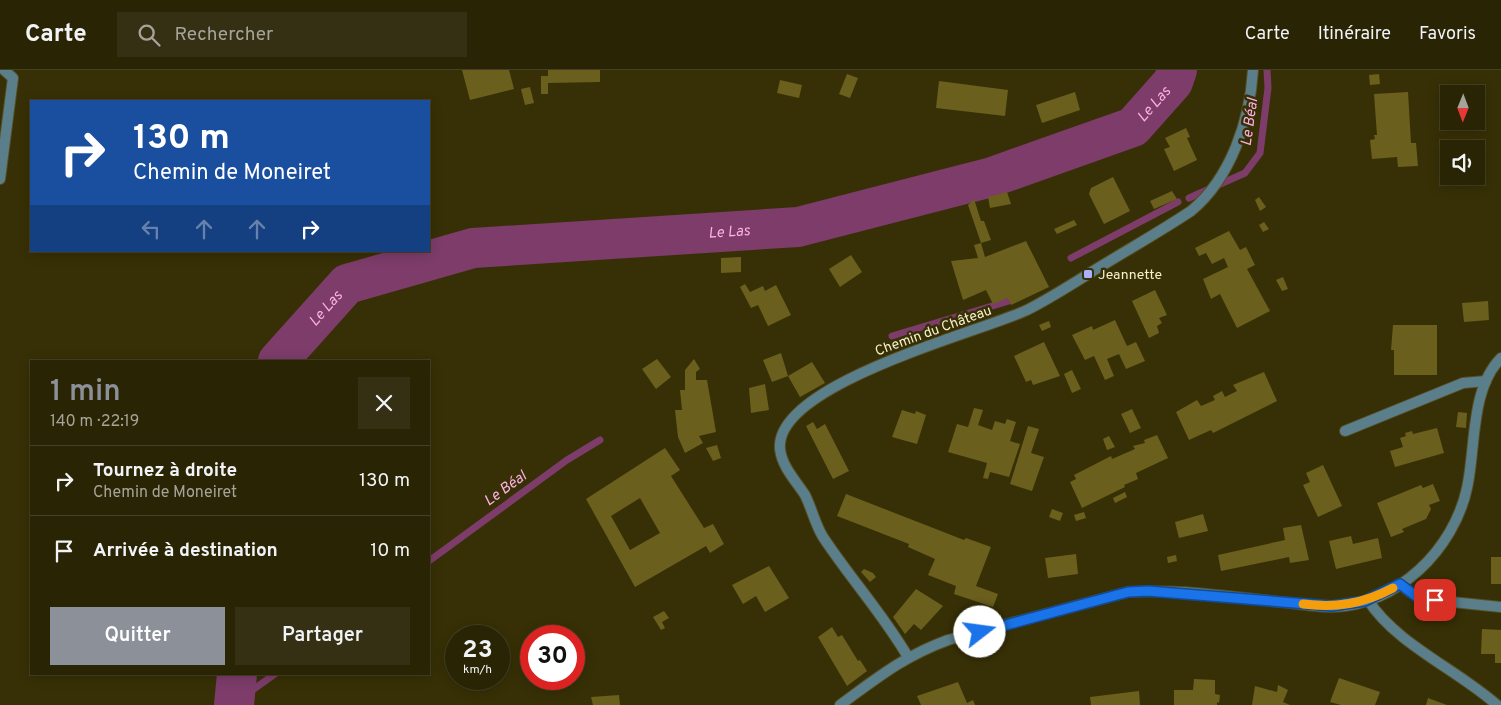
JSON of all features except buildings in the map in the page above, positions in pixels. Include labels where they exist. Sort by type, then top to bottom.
[{"type":"street","points":[[0,178],[13,78],[4,70]]},
{"type":"street","name":"Chemin du Château","points":[[908,657],[876,607],[842,566],[816,525],[805,495],[784,463],[780,450],[781,435],[786,427],[815,400],[868,370],[920,347],[1007,318],[1037,304],[1175,222],[1210,194],[1220,180],[1240,135],[1250,94],[1253,70]]},
{"type":"street","points":[[840,705],[908,657],[948,640],[1128,592],[1208,594],[1332,606],[1368,600],[1400,584],[1432,558],[1454,524],[1462,507],[1468,487],[1478,412],[1486,381],[1493,367],[1501,358]]},
{"type":"street","points":[[1345,431],[1462,383],[1486,381]]},
{"type":"street","points":[[1400,584],[1417,597],[1501,607]]},
{"type":"street","points":[[1368,600],[1376,612],[1396,630],[1497,705]]},
{"type":"waterway","name":"Le Las","points":[[279,360],[347,284],[473,248],[798,227],[992,177],[1133,127],[1173,82],[1177,70]]},
{"type":"waterway","name":"Le Béal","points":[[1189,198],[1245,173],[1260,153],[1268,88],[1267,70]]},
{"type":"waterway","name":"Le Béal","points":[[1071,258],[1178,202]]},
{"type":"waterway","name":"Le Béal","points":[[892,336],[1009,301]]},
{"type":"waterway","name":"Le Béal","points":[[430,560],[567,460],[600,440]]},
{"type":"waterway","name":"Le Las","points":[[234,705],[237,675]]},
{"type":"waterway","name":"Le Béal","points":[[234,703],[274,675]]},
{"type":"slow traffic","points":[[1303,604],[1347,605],[1379,596],[1393,588]]},
{"type":"place","name":"Jeannette","points":[[1088,274]]},
{"type":"route","points":[[980,632],[1128,592],[1208,594],[1332,606],[1365,601],[1379,596],[1400,584],[1417,597],[1435,600]]}]
